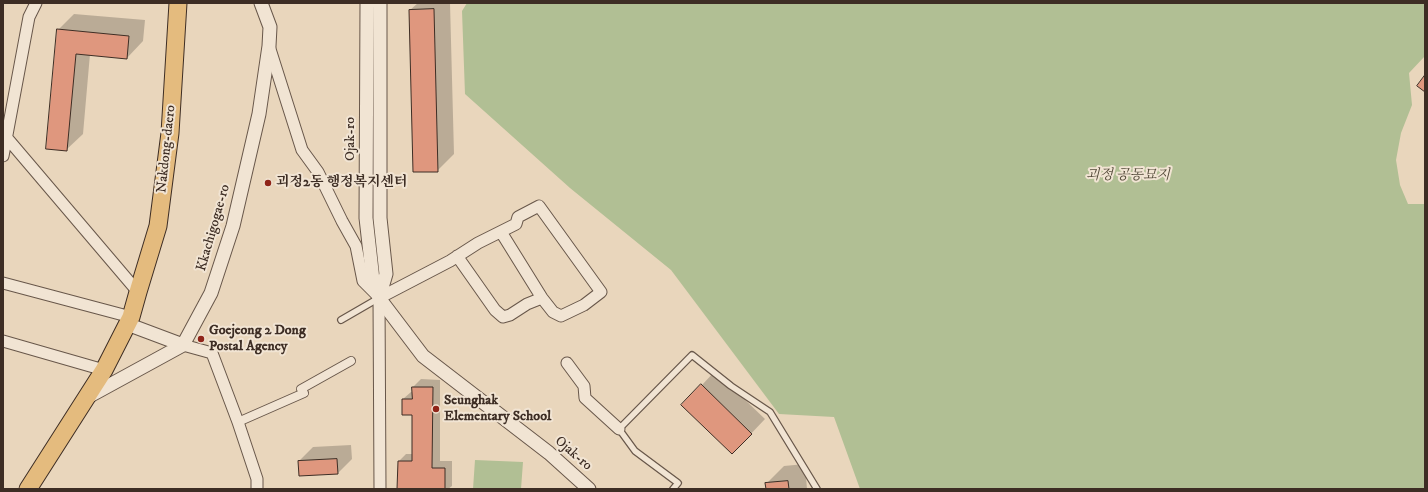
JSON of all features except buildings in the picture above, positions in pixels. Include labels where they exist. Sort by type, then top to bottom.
[{"type":"main road","name":"Nakdong-daero","points":[[28,489],[84,399],[104,370],[129,321],[138,292],[158,226],[170,133],[178,3]]},
{"type":"street","points":[[3,156],[29,17],[36,3]]},
{"type":"street","name":"Kkachigogae-ro","points":[[183,345],[211,293],[234,226],[259,114],[269,46],[270,27],[261,3]]},
{"type":"street","name":"Ojak-ro","points":[[367,3],[366,218],[372,272],[380,298],[423,356],[549,453],[589,489]]},
{"type":"street","name":"Ojak-ro","points":[[380,3],[380,218],[386,274],[380,298]]},
{"type":"street","points":[[269,46],[302,150],[318,172],[356,246],[363,281],[380,298],[380,489]]},
{"type":"street","points":[[7,138],[138,292]]},
{"type":"street","points":[[380,298],[478,243],[516,224],[518,217],[539,206],[601,292],[584,305],[561,316],[553,312],[542,298],[501,232]]},
{"type":"street","points":[[457,256],[495,310],[502,317],[510,315],[527,304],[542,298]]},
{"type":"street","points":[[3,283],[129,321],[183,345],[212,353],[238,422],[257,479],[257,489]]},
{"type":"street","points":[[3,341],[104,370]]},
{"type":"street","points":[[84,399],[183,345]]},
{"type":"street","points":[[238,422],[304,393],[301,389],[351,361]]},
{"type":"street","points":[[567,363],[584,386],[584,398],[619,429]]},
{"type":"lane","points":[[342,320],[380,298]]},
{"type":"lane","points":[[673,489],[678,484],[635,451],[619,429],[692,355],[731,386],[770,412],[817,489]]},
{"type":"green space","name":"괴정 공동묘지","points":[[467,3],[1425,3],[1425,56],[1409,73],[1412,105],[1401,133],[1396,160],[1400,185],[1408,204],[1425,204],[1425,489],[860,489],[834,417],[779,414],[671,270],[570,188],[465,94],[462,11]]},
{"type":"green space","points":[[475,460],[523,462],[521,489],[473,489]]},
{"type":"place","name":"괴정2동 행정복지센터","points":[[268,183]]},
{"type":"place","name":"Goejeong 2 Dong Postal Agency","points":[[201,339]]},
{"type":"place","name":"Seunghak Elementary School","points":[[436,409]]}]
